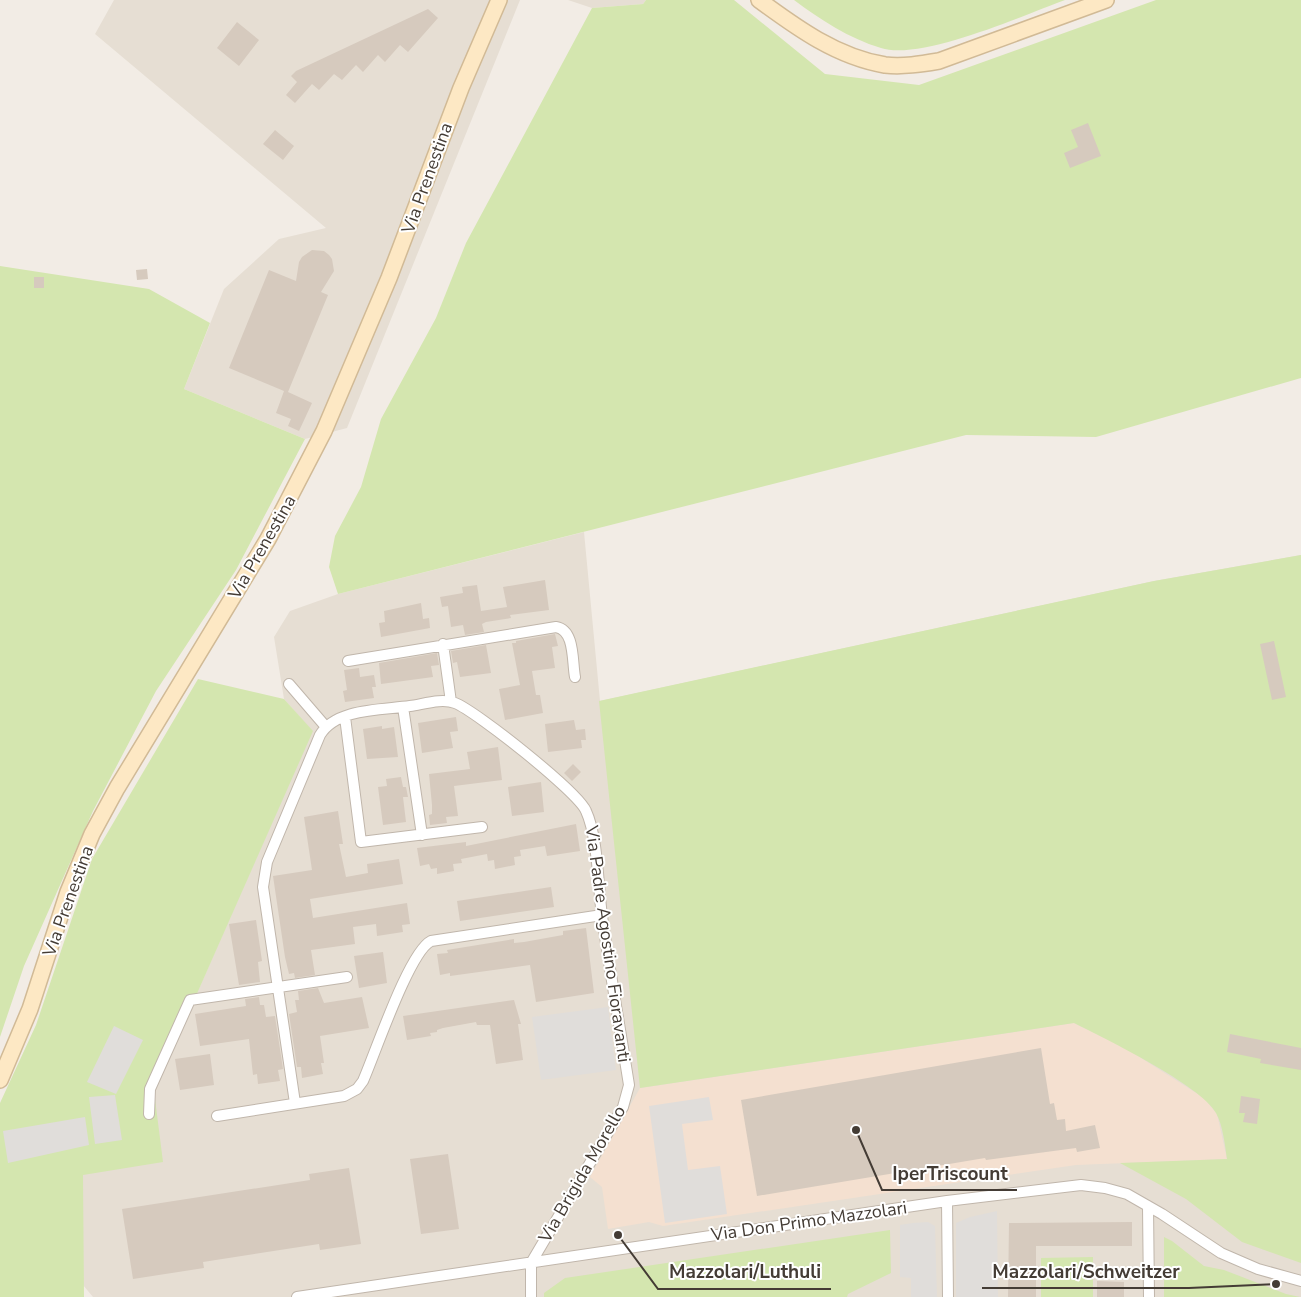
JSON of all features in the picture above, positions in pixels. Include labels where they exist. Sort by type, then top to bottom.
[{"type":"main road","name":"Via Prenestina","points":[[0,1080],[30,1009],[71,884],[92,834],[117,788],[264,546],[324,431],[389,278],[461,88],[499,0]]},
{"type":"main road","points":[[759,0],[818,40],[852,56],[886,65],[912,65],[939,61],[1106,0]]},
{"type":"street","points":[[348,661],[443,644],[559,628],[568,635],[574,677]]},
{"type":"street","points":[[295,1103],[276,986],[263,892],[263,877],[273,847],[320,735],[326,727],[345,717],[403,707],[451,702],[443,644]]},
{"type":"street","points":[[290,684],[326,727]]},
{"type":"street","name":"Via Padre Agostino Fioravanti","points":[[451,702],[464,708],[523,751],[582,804],[590,824],[602,915],[629,1084]]},
{"type":"street","points":[[403,707],[422,835]]},
{"type":"street","points":[[345,717],[361,842],[482,827]]},
{"type":"street","points":[[217,1116],[347,1095],[360,1085],[402,987],[421,948],[428,942],[602,915]]},
{"type":"street","points":[[149,1114],[150,1089],[190,1000],[347,977]]},
{"type":"street","name":"Via Brigida Morello","points":[[531,1263],[623,1108],[629,1084]]},
{"type":"street","name":"Via Don Primo Mazzolari","points":[[298,1297],[331,1295],[947,1201],[1080,1185],[1116,1191],[1148,1206],[1221,1253],[1258,1269],[1301,1281]]},
{"type":"street","points":[[947,1201],[948,1297]]},
{"type":"street","points":[[1148,1206],[1149,1297]]},
{"type":"street","points":[[531,1263],[531,1297]]},
{"type":"shaded area","points":[[114,0],[520,0],[347,428],[305,439],[184,389],[224,289],[279,239],[326,228],[95,34]]},
{"type":"shaded area","points":[[568,0],[646,0],[643,4],[592,8]]},
{"type":"shaded area","points":[[584,532],[600,701],[1154,581],[1301,555],[1301,1297],[93,1297],[83,1285],[83,1174],[154,1091],[312,731],[284,699],[274,637],[290,611],[338,594]]},
{"type":"shaded area","points":[[608,1007],[616,1070],[541,1080],[532,1017]]},
{"type":"shaded area","points":[[1074,1023],[1127,1049],[1204,1098],[1217,1114],[1227,1159],[1076,1165],[663,1226],[649,1222],[608,1229],[602,1187],[590,1177],[640,1088]]},
{"type":"shaded area","points":[[114,1026],[143,1040],[116,1094],[87,1082]]},
{"type":"shaded area","points":[[115,1095],[122,1140],[95,1144],[89,1097]]},
{"type":"shaded area","points":[[709,1097],[713,1120],[682,1124],[688,1170],[720,1166],[727,1214],[665,1223],[649,1106]]},
{"type":"shaded area","points":[[85,1117],[89,1145],[8,1163],[3,1131]]},
{"type":"shaded area","points":[[997,1211],[998,1297],[956,1297],[956,1223],[970,1217]]},
{"type":"shaded area","points":[[928,1222],[935,1226],[937,1297],[911,1297],[911,1278],[900,1277],[900,1225]]},
{"type":"green space","points":[[646,0],[734,0],[825,74],[919,85],[1156,0],[1301,0],[1301,378],[1096,437],[966,435],[338,594],[329,567],[335,536],[361,487],[381,419],[436,318],[466,243],[592,8],[643,4]]},
{"type":"green space","points":[[794,0],[1065,0],[973,34],[921,48],[899,50],[881,48],[846,34]]},
{"type":"green space","points":[[0,266],[149,289],[210,323],[184,389],[305,439],[236,570],[156,691],[93,811],[24,966],[0,1037]]},
{"type":"green space","points":[[1301,555],[1301,1263],[1242,1242],[1186,1199],[1120,1163],[1227,1159],[1220,1123],[1216,1113],[1207,1102],[1192,1090],[1151,1064],[1074,1023],[640,1088],[599,701],[1154,581]]},
{"type":"green space","points":[[198,679],[284,699],[313,731],[154,1091],[163,1162],[83,1175],[84,1297],[0,1297],[0,1103],[36,1025],[92,859]]},
{"type":"green space","points":[[890,1230],[891,1273],[848,1294],[847,1297],[544,1297],[544,1293],[565,1278]]},
{"type":"green space","points":[[1164,1237],[1204,1266],[1224,1270],[1286,1294],[1300,1297],[1164,1297]]},
{"type":"green space","points":[[1093,1257],[1093,1297],[1041,1297],[1041,1258]]},
{"type":"building","points":[[428,9],[438,18],[408,52],[400,45],[385,62],[378,55],[363,72],[356,65],[342,80],[334,74],[319,90],[312,84],[295,103],[286,95],[297,82],[291,76],[296,71]]},
{"type":"building","points":[[237,22],[259,40],[239,66],[217,48]]},
{"type":"building","points":[[1088,123],[1101,156],[1070,168],[1064,153],[1078,147],[1071,130]]},
{"type":"building","points":[[275,130],[294,146],[283,160],[263,144]]},
{"type":"building","points":[[312,250],[324,251],[329,255],[332,259],[334,271],[321,292],[328,295],[288,392],[312,403],[299,431],[288,426],[291,419],[276,413],[284,391],[229,368],[269,270],[296,281],[299,262],[302,257]]},
{"type":"building","points":[[147,269],[148,279],[137,280],[136,270]]},
{"type":"building","points":[[34,277],[44,277],[44,288],[34,288]]},
{"type":"building","points":[[545,580],[549,610],[510,615],[511,618],[486,622],[482,624],[484,632],[465,635],[463,625],[451,627],[448,606],[442,607],[440,597],[463,593],[462,587],[477,585],[481,611],[507,607],[503,587]]},
{"type":"building","points":[[421,603],[423,619],[429,618],[430,628],[381,637],[379,623],[385,622],[384,611]]},
{"type":"building","points":[[555,634],[558,646],[552,647],[555,668],[532,671],[536,695],[540,695],[543,713],[505,720],[499,689],[520,685],[512,643]]},
{"type":"building","points":[[1274,641],[1286,697],[1272,700],[1260,644]]},
{"type":"building","points":[[486,645],[491,673],[460,677],[457,662],[453,663],[451,651]]},
{"type":"building","points":[[437,653],[439,665],[431,666],[433,677],[381,684],[379,663]]},
{"type":"building","points":[[359,668],[360,677],[374,675],[376,687],[372,687],[374,698],[345,702],[343,691],[347,690],[344,670]]},
{"type":"building","points":[[456,717],[458,731],[450,732],[453,748],[422,753],[418,723]]},
{"type":"building","points":[[574,720],[576,730],[585,729],[586,740],[581,740],[582,748],[548,752],[545,724]]},
{"type":"building","points":[[382,726],[382,729],[394,727],[398,757],[367,759],[363,729]]},
{"type":"building","points":[[498,747],[502,780],[454,786],[458,816],[446,817],[447,823],[430,825],[429,815],[432,814],[432,805],[429,774],[470,769],[467,752]]},
{"type":"building","points":[[573,764],[581,772],[572,781],[564,773]]},
{"type":"building","points":[[401,777],[408,797],[403,797],[406,822],[383,825],[378,787],[387,786],[386,779]]},
{"type":"building","points":[[541,782],[544,812],[512,816],[508,787]]},
{"type":"building","points":[[338,811],[343,844],[339,844],[346,877],[368,873],[367,864],[399,859],[403,884],[310,899],[313,918],[407,903],[410,924],[402,925],[403,932],[377,936],[376,924],[353,927],[355,944],[311,950],[315,975],[295,978],[294,973],[289,974],[285,957],[273,876],[312,870],[304,817]]},
{"type":"building","points":[[576,824],[580,851],[547,856],[545,846],[520,850],[521,856],[514,857],[515,865],[495,869],[494,860],[488,861],[487,854],[461,859],[462,863],[453,864],[454,871],[437,874],[437,868],[431,869],[429,864],[420,866],[417,848],[466,842],[466,846]]},
{"type":"building","points":[[551,887],[554,907],[460,921],[457,901]]},
{"type":"building","points":[[256,920],[262,961],[258,962],[260,982],[239,985],[229,924]]},
{"type":"building","points":[[586,928],[594,993],[536,1002],[530,965],[450,976],[450,973],[440,975],[437,954],[448,953],[447,950],[514,939],[514,943],[524,942],[563,935],[563,931]]},
{"type":"building","points":[[383,952],[387,983],[359,988],[354,956]]},
{"type":"building","points":[[318,988],[324,1003],[362,997],[369,1028],[320,1036],[324,1063],[321,1063],[323,1074],[302,1078],[301,1067],[297,1067],[289,1014],[297,1012],[295,1000],[299,1000],[298,991]]},
{"type":"building","points":[[259,997],[260,1005],[264,1005],[266,1017],[275,1016],[283,1069],[278,1070],[280,1081],[258,1084],[257,1074],[253,1075],[249,1039],[200,1046],[195,1014],[246,1006],[245,999]]},
{"type":"building","points":[[514,1000],[521,1024],[518,1024],[523,1060],[496,1064],[490,1025],[477,1025],[476,1022],[443,1028],[437,1030],[437,1032],[430,1033],[431,1036],[407,1040],[403,1016]]},
{"type":"building","points":[[1230,1034],[1301,1048],[1301,1070],[1260,1063],[1261,1059],[1227,1052]]},
{"type":"building","points":[[1041,1048],[1050,1104],[1054,1103],[1057,1120],[1065,1119],[1066,1131],[1095,1125],[1100,1148],[1077,1152],[1076,1148],[986,1160],[985,1158],[757,1196],[741,1100]]},
{"type":"building","points":[[210,1054],[214,1085],[180,1090],[175,1059]]},
{"type":"building","points":[[1241,1096],[1260,1099],[1257,1124],[1243,1122],[1245,1113],[1239,1113]]},
{"type":"building","points":[[448,1154],[459,1229],[421,1234],[410,1159]]},
{"type":"building","points":[[349,1168],[361,1244],[320,1250],[319,1244],[203,1262],[204,1268],[133,1279],[122,1209],[310,1180],[309,1174]]},
{"type":"building","points":[[1132,1222],[1132,1246],[1036,1246],[1036,1297],[1008,1297],[1009,1223]]},
{"type":"building","points":[[1097,1281],[1124,1282],[1124,1297],[1097,1297]]},
{"type":"place","name":"IperTriscount","points":[[856,1130]]},
{"type":"place","name":"Mazzolari/Luthuli","points":[[618,1235]]},
{"type":"place","name":"Mazzolari/Schweitzer","points":[[1276,1284]]}]
